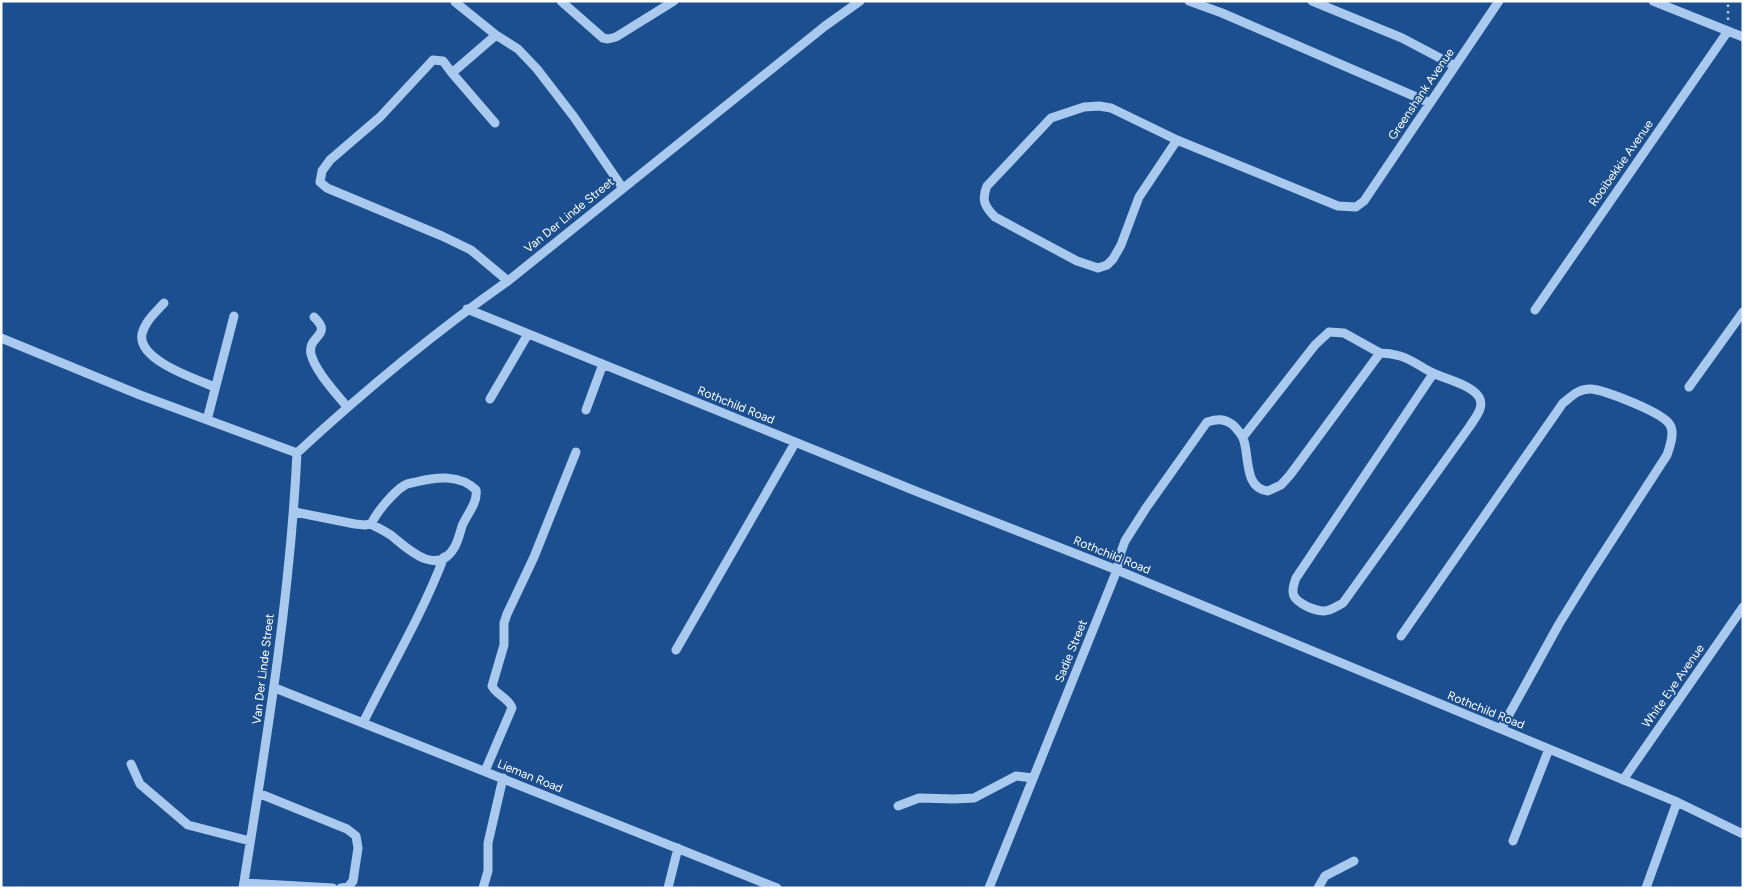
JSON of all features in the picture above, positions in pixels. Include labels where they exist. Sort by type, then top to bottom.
[{"type":"street","points":[[562,1],[603,38],[608,39],[616,37],[674,1]]},
{"type":"street","name":"Van Der Linde Street","points":[[244,886],[274,688],[294,512],[297,453],[347,406],[860,1]]},
{"type":"street","points":[[1189,1],[1222,13],[1430,103]]},
{"type":"street","points":[[1312,1],[1402,38],[1455,66]]},
{"type":"street","name":"Greenshank Avenue","points":[[1177,140],[1338,206],[1356,207],[1364,201],[1499,1]]},
{"type":"street","points":[[1653,1],[1743,37]]},
{"type":"street","points":[[455,2],[496,35],[518,49],[537,69],[574,117],[622,187]]},
{"type":"street","name":"Rooibekkie Avenue","points":[[1535,310],[1728,32]]},
{"type":"street","points":[[452,73],[496,35]]},
{"type":"street","points":[[495,122],[443,61],[433,60],[380,117],[330,160],[322,171],[320,182],[327,188],[471,250],[508,280]]},
{"type":"street","points":[[1099,106],[1111,108],[1177,140],[1139,197],[1121,245],[1113,260],[1107,265],[1098,268],[1077,261],[995,217],[986,208],[984,200],[987,186],[1051,118],[1066,112],[1084,107],[1099,106]]},
{"type":"street","points":[[164,302],[145,324],[142,344],[149,354],[169,367],[215,387]]},
{"type":"street","name":"Rothchild Road","points":[[468,309],[795,443],[1117,570],[1677,802],[1743,834]]},
{"type":"street","points":[[1690,387],[1743,312]]},
{"type":"street","points":[[207,420],[234,316]]},
{"type":"street","points":[[314,317],[323,329],[311,346],[311,354],[316,365],[347,406]]},
{"type":"street","points":[[1380,353],[1290,475],[1275,489],[1264,490],[1259,488],[1252,480],[1243,437],[1315,345],[1329,332],[1344,333],[1380,353],[1402,356],[1433,374],[1453,380],[1479,396],[1480,408],[1470,426],[1343,603],[1334,609],[1323,611],[1313,609],[1297,602],[1293,595],[1292,588],[1296,578],[1433,374]]},
{"type":"street","points":[[490,399],[528,334]]},
{"type":"street","points":[[1,338],[140,395],[297,453]]},
{"type":"street","points":[[586,410],[603,364]]},
{"type":"street","points":[[1401,636],[1563,403],[1578,390],[1603,391],[1656,413],[1666,420],[1671,426],[1672,437],[1667,454],[1559,624],[1501,730]]},
{"type":"street","name":"Sadie Street","points":[[989,888],[1117,570],[1125,541],[1207,422],[1217,419],[1226,420],[1243,437]]},
{"type":"street","points":[[676,650],[795,443]]},
{"type":"street","points":[[484,771],[512,708],[511,704],[494,691],[492,686],[504,645],[504,623],[534,557],[576,452]]},
{"type":"street","points":[[363,723],[434,584],[444,558],[454,548],[464,521],[474,503],[476,490],[468,484],[448,478],[426,480],[405,485],[393,495],[375,516],[372,524]]},
{"type":"street","points":[[294,512],[356,524],[372,524],[422,558],[434,560],[444,558]]},
{"type":"street","name":"White Eye Avenue","points":[[1623,780],[1743,607]]},
{"type":"street","name":"Lieman Road","points":[[274,688],[777,888]]},
{"type":"street","points":[[1513,840],[1549,749]]},
{"type":"street","points":[[131,764],[140,784],[188,826],[250,841]]},
{"type":"street","points":[[898,806],[919,798],[974,798],[1016,776],[1033,778]]},
{"type":"street","points":[[484,888],[488,871],[489,834],[503,778]]},
{"type":"street","points":[[258,793],[347,829],[356,836],[358,848],[355,884],[341,888]]},
{"type":"street","points":[[1646,888],[1677,802]]},
{"type":"street","points":[[668,888],[678,848]]},
{"type":"street","points":[[1318,888],[1325,876],[1354,861]]},
{"type":"street","points":[[244,886],[332,888]]},
{"type":"path","points":[[1728,1],[1728,32]]}]
